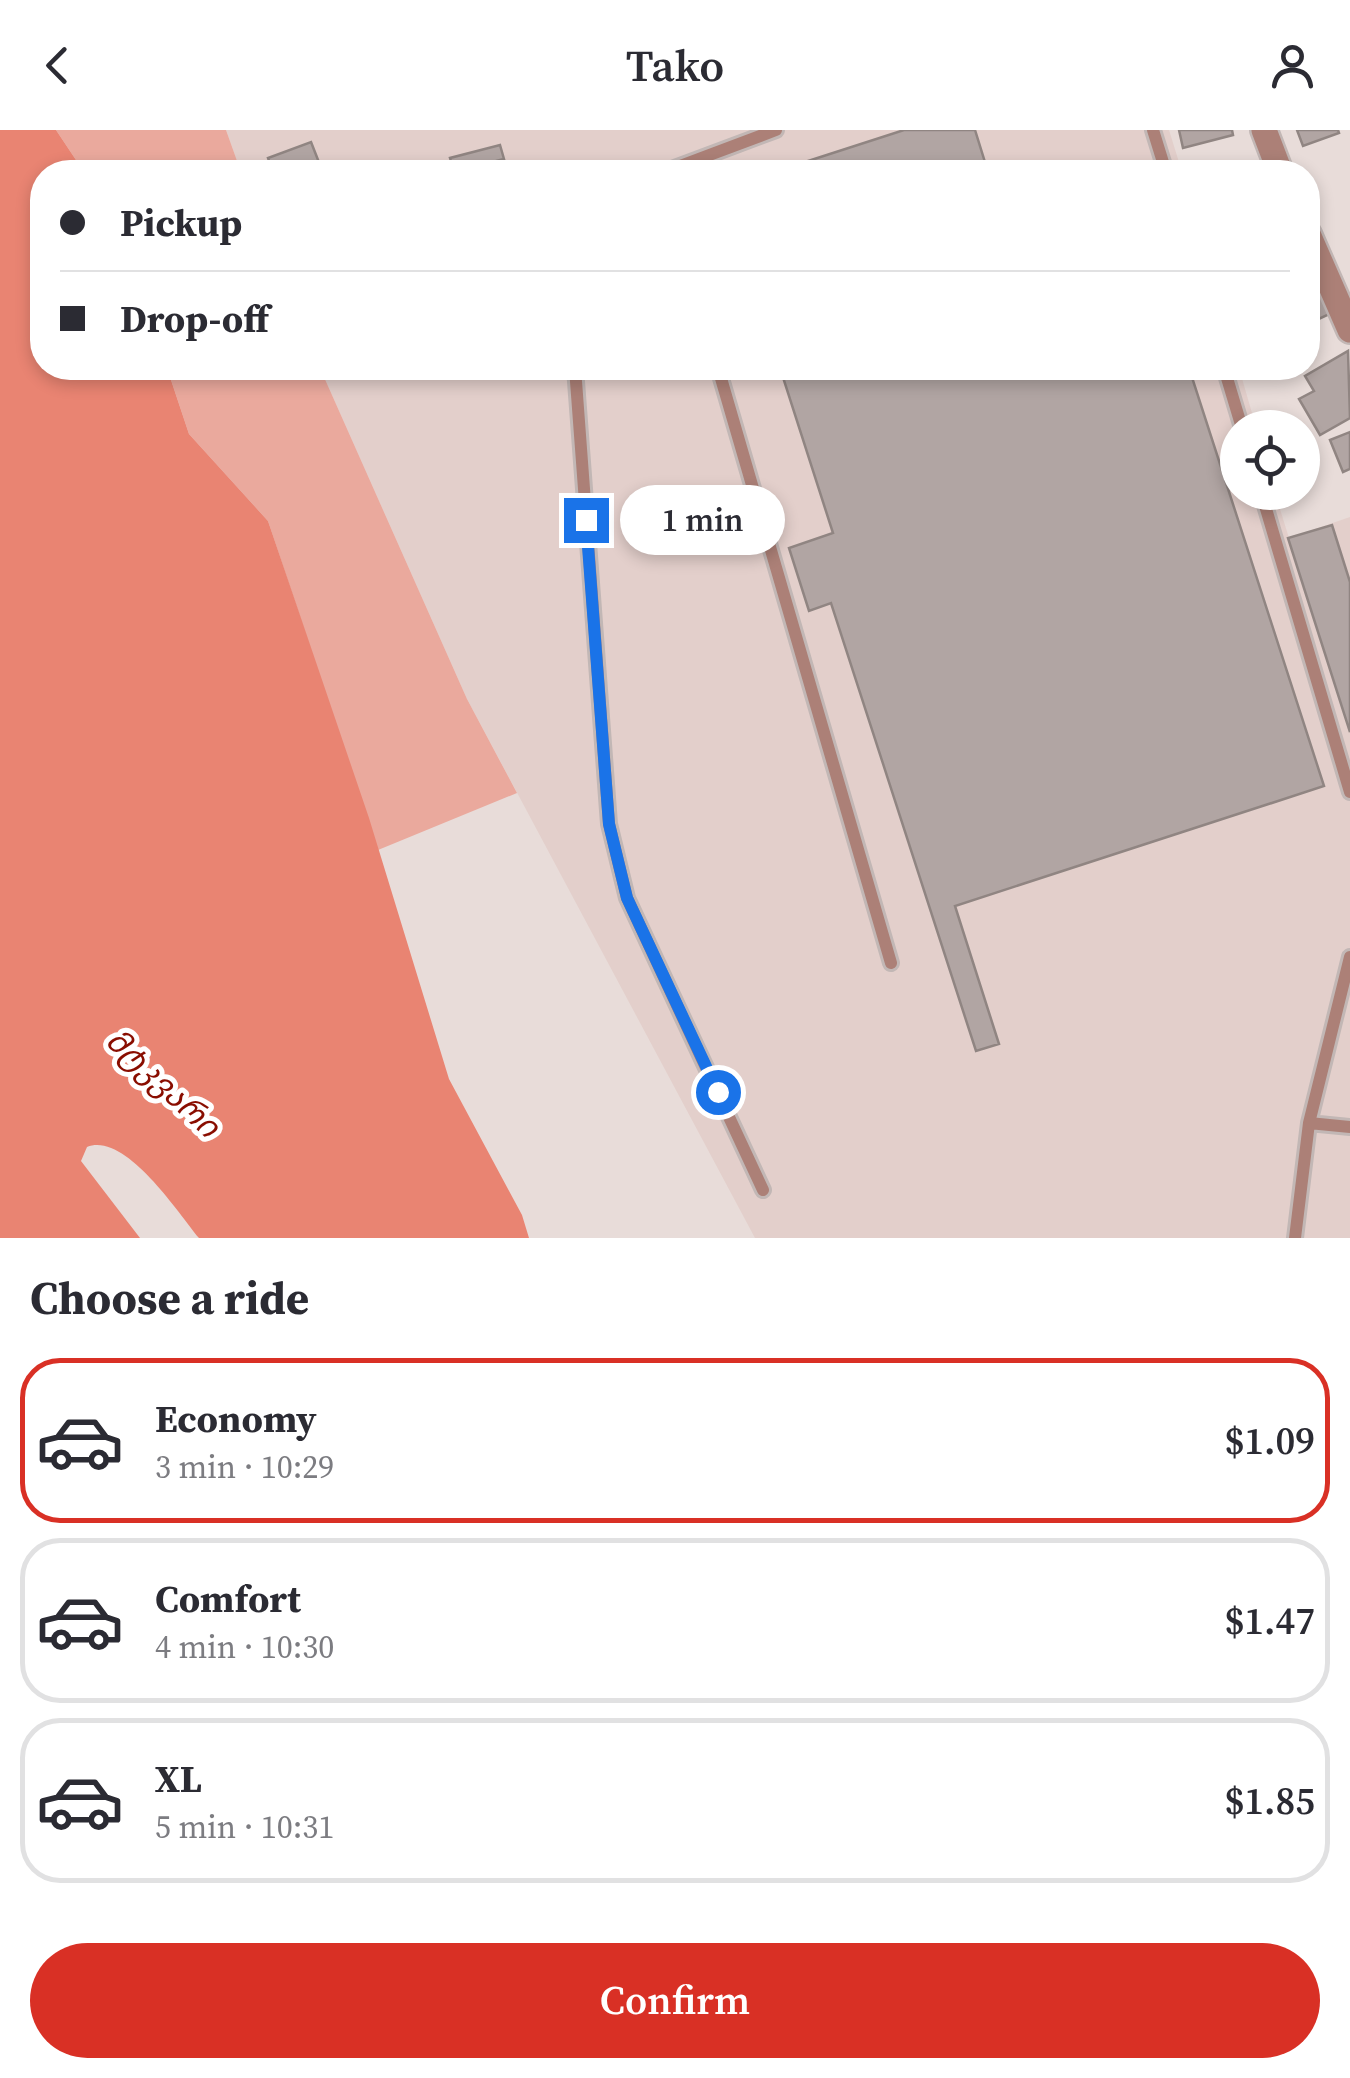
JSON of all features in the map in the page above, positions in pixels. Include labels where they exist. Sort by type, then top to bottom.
[{"type":"street","points":[[1264,130],[1275,160]]},
{"type":"street","points":[[1320,261],[1350,330]]},
{"type":"lane","points":[[696,160],[776,130]]},
{"type":"lane","points":[[1153,130],[1162,160]]},
{"type":"lane","points":[[576,380],[609,824],[627,898],[763,1190]]},
{"type":"lane","points":[[721,380],[891,963]]},
{"type":"lane","points":[[1228,380],[1237,410]]},
{"type":"lane","points":[[1266,510],[1350,792]]},
{"type":"lane","points":[[1295,1238],[1309,1123],[1350,957]]},
{"type":"lane","points":[[1309,1123],[1350,1127]]},
{"type":"shaded area","points":[[56,130],[226,130],[237,160],[76,160]]},
{"type":"shaded area","points":[[226,130],[1169,130],[1178,160],[237,160]]},
{"type":"shaded area","points":[[171,380],[325,380],[467,699],[517,793],[378,850],[268,521],[189,434]]},
{"type":"shaded area","points":[[325,380],[1242,380],[1251,410],[1220,410],[1220,510],[1280,510],[1289,538],[1350,517],[1350,1238],[755,1238],[467,699]]},
{"type":"water","name":"მტკვარი","points":[[0,130],[56,130],[76,160],[30,160],[30,380],[171,380],[189,434],[268,521],[369,818],[449,1079],[522,1215],[529,1238],[199,1238],[149,1176],[117,1151],[102,1145],[87,1147],[81,1161],[140,1238],[0,1238]]},
{"type":"building","points":[[904,130],[975,130],[984,160],[811,160]]},
{"type":"building","points":[[1179,130],[1232,130],[1233,135],[1183,148]]},
{"type":"building","points":[[1297,130],[1338,130],[1339,133],[1303,146]]},
{"type":"building","points":[[311,142],[318,160],[269,160]]},
{"type":"building","points":[[500,145],[504,159],[451,160]]},
{"type":"building","points":[[1320,279],[1336,311],[1320,318]]},
{"type":"building","points":[[1348,351],[1350,418],[1320,435],[1320,410],[1305,410],[1299,399],[1314,391],[1307,380],[1320,380],[1320,367]]},
{"type":"building","points":[[784,380],[1193,380],[1220,464],[1220,510],[1235,510],[1324,786],[955,906],[999,1044],[976,1051],[831,603],[809,611],[789,548],[833,533]]},
{"type":"building","points":[[1350,432],[1350,469],[1343,472],[1330,440]]},
{"type":"building","points":[[1332,525],[1350,582],[1350,732],[1288,538]]},
{"type":"route","points":[[586,520],[609,824],[627,898],[718,1092]]}]
